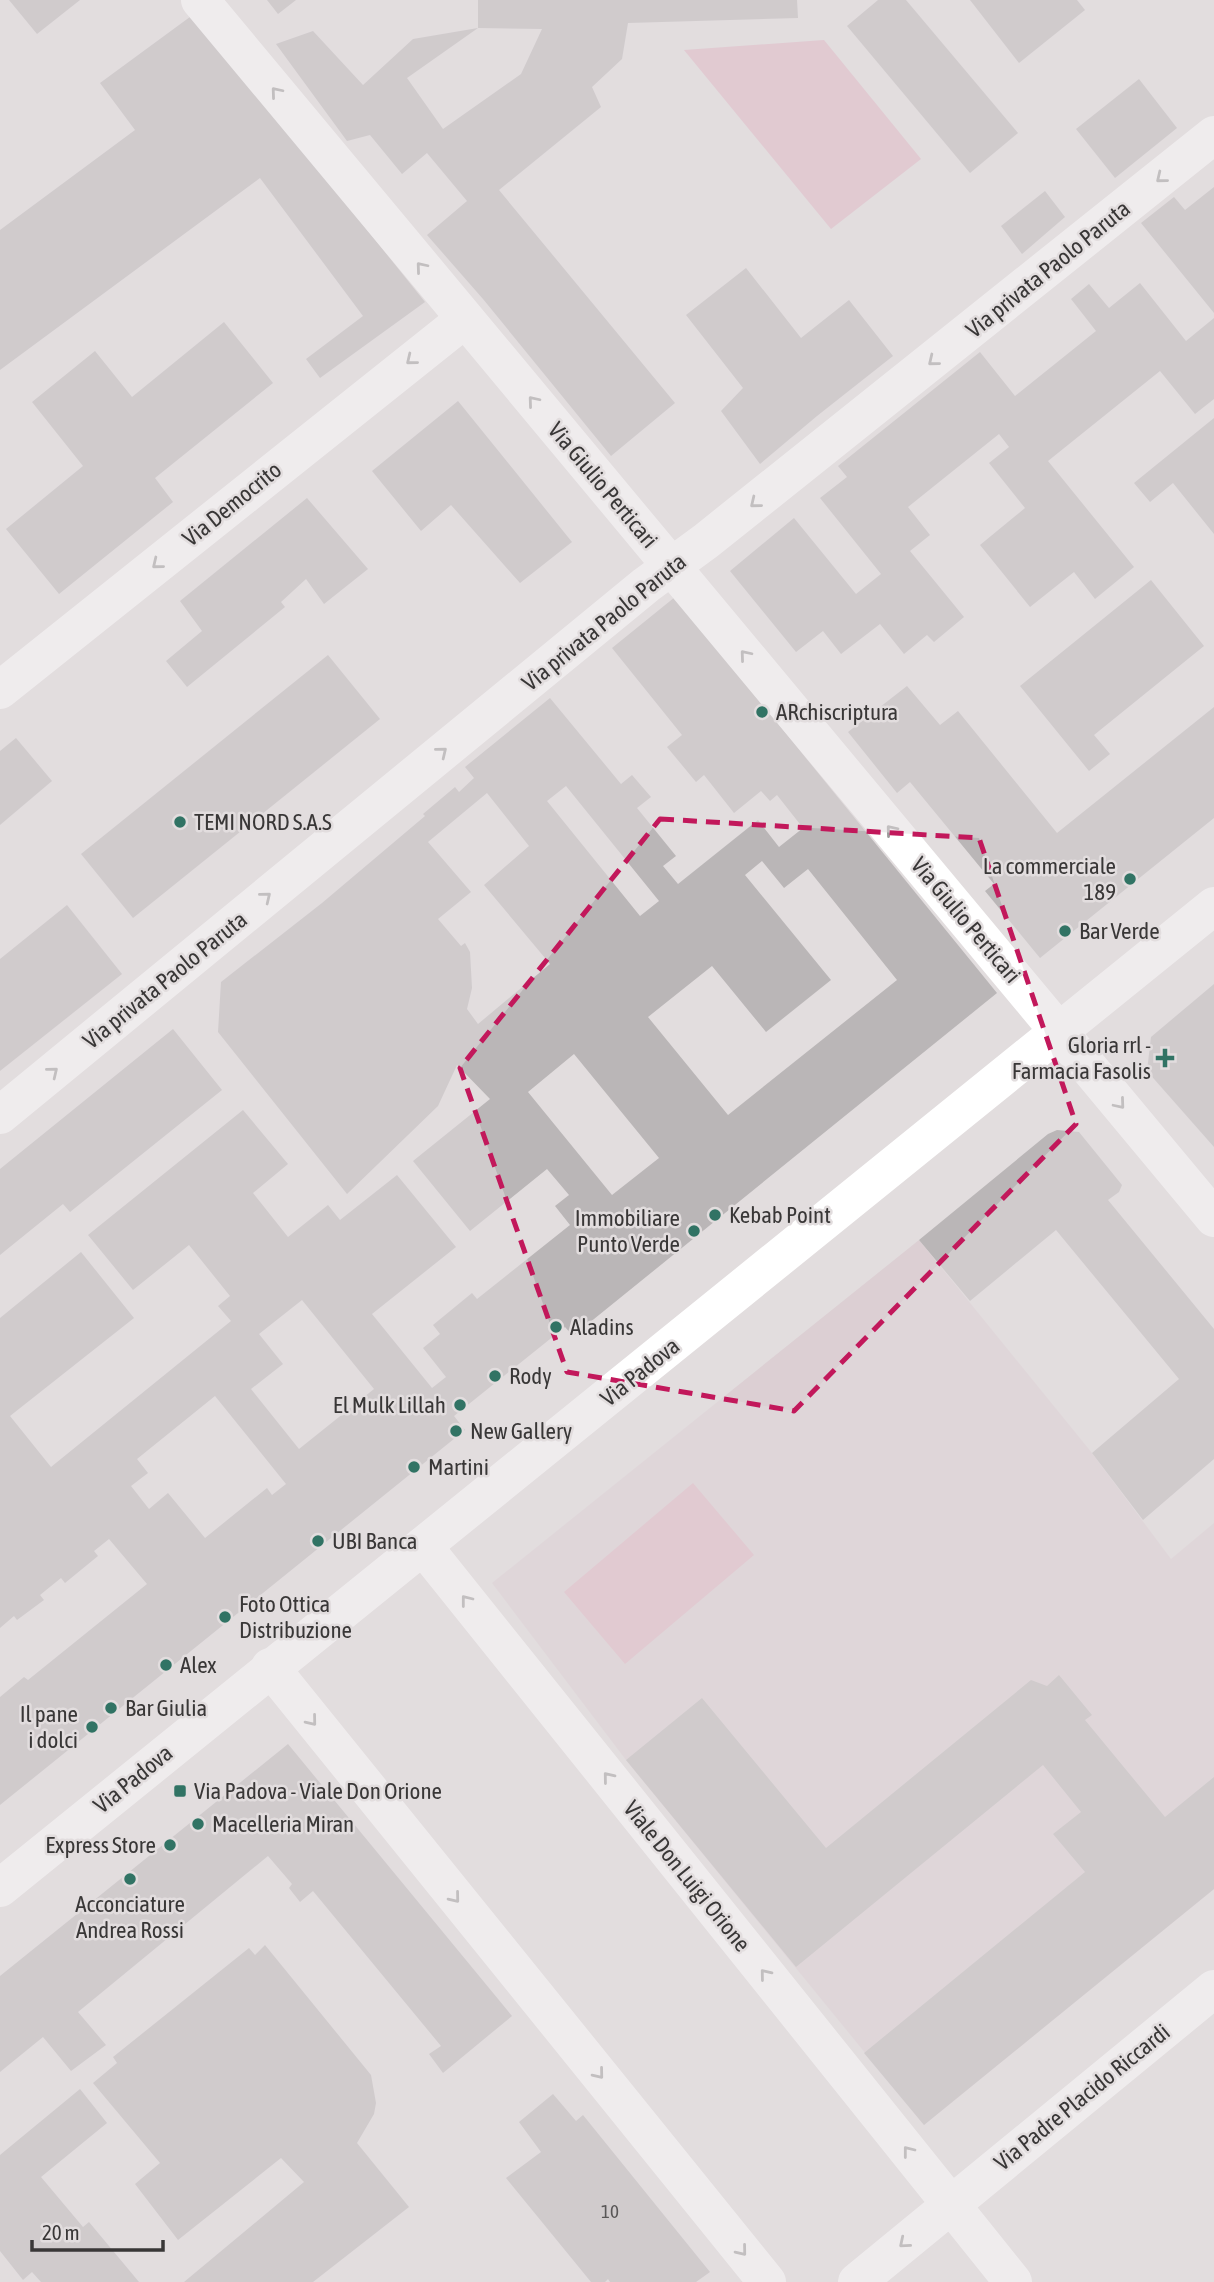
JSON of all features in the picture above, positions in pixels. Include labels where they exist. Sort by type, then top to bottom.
[{"type":"street","name":"Via Giulio Perticari","points":[[200,0],[1214,1218]]},
{"type":"street","name":"Via privata Paolo Paruta","points":[[0,1115],[671,566],[706,541],[1214,135]]},
{"type":"street","name":"Via Democrito","points":[[0,690],[465,319]]},
{"type":"street","name":"Via Padova","points":[[0,1888],[270,1667],[1061,1033],[1214,906]]},
{"type":"street","name":"Viale Don Luigi Orione","points":[[423,1546],[1013,2282]]},
{"type":"street","points":[[270,1667],[767,2282]]},
{"type":"street","name":"Via Padre Placido Riccardi","points":[[950,2205],[1214,1989]]},
{"type":"street","points":[[857,2282],[950,2205]]},
{"type":"highlighted area","points":[[660,819],[979,838],[1076,1124],[794,1411],[567,1372],[460,1068]]},
{"type":"shaded area","points":[[824,40],[921,159],[831,229],[684,50]]},
{"type":"shaded area","points":[[919,1240],[1092,1453],[1171,1559],[1214,1523],[1214,1889],[924,2125],[626,1760],[492,1583]]},
{"type":"shaded area","points":[[693,1483],[754,1555],[625,1664],[564,1592]]},
{"type":"building","points":[[9,0],[80,0],[37,34]]},
{"type":"building","points":[[267,0],[296,0],[278,14]]},
{"type":"building","points":[[478,0],[797,0],[798,18],[628,23],[622,59],[592,87],[601,107],[499,190],[675,403],[611,456],[427,235],[467,201],[427,153],[402,174],[370,135],[347,141],[276,44],[313,31],[363,85],[413,39],[478,28]],"holes":[[[478,28],[542,29],[521,74],[443,129],[407,78]]]},
{"type":"building","points":[[878,0],[906,0],[1018,133],[970,173],[847,26]]},
{"type":"building","points":[[970,0],[1077,0],[1085,10],[1019,63]]},
{"type":"building","points":[[194,14],[425,302],[320,378],[306,359],[363,316],[260,178],[0,370],[0,230],[135,130],[100,83]]},
{"type":"building","points":[[1139,79],[1177,128],[1115,178],[1076,129]]},
{"type":"building","points":[[1214,187],[1214,313],[1141,223],[1174,197],[1185,210]]},
{"type":"building","points":[[1045,191],[1065,217],[1022,254],[1001,226]]},
{"type":"building","points":[[746,268],[801,338],[849,300],[893,356],[760,464],[721,411],[743,388],[686,315]]},
{"type":"building","points":[[1140,283],[1186,341],[1214,318],[1214,399],[1195,414],[1160,371],[1048,461],[1134,567],[1095,599],[1074,572],[1030,607],[980,545],[1025,508],[989,463],[1009,447],[999,434],[908,507],[930,535],[910,551],[964,617],[934,642],[927,635],[904,654],[880,624],[841,654],[823,631],[796,652],[730,571],[794,518],[856,594],[881,574],[820,498],[847,477],[838,466],[980,352],[1015,396],[1096,331],[1071,299],[1089,284],[1109,308]]},
{"type":"building","points":[[224,322],[273,383],[155,478],[173,502],[59,594],[6,529],[83,466],[32,402],[95,351],[132,397]]},
{"type":"building","points":[[458,401],[572,542],[520,583],[451,505],[421,531],[372,471]]},
{"type":"building","points":[[1214,418],[1214,534],[1173,483],[1150,502],[1134,483]]},
{"type":"building","points":[[307,498],[368,569],[324,604],[306,579],[281,602],[285,607],[187,687],[166,661],[202,631],[180,601]]},
{"type":"building","points":[[1151,580],[1204,646],[1094,735],[1110,754],[1089,771],[1020,686]]},
{"type":"building","points":[[675,597],[997,993],[573,1336],[565,1327],[454,1416],[465,1430],[0,1805],[0,1697],[24,1677],[28,1680],[147,1584],[109,1539],[94,1551],[98,1556],[65,1583],[61,1578],[40,1595],[44,1600],[17,1620],[14,1616],[0,1628],[0,1318],[81,1252],[134,1318],[10,1416],[51,1467],[231,1321],[218,1306],[230,1296],[189,1245],[133,1290],[88,1235],[243,1110],[288,1164],[253,1193],[288,1237],[328,1205],[340,1220],[397,1175],[456,1247],[372,1314],[432,1388],[446,1377],[423,1348],[440,1334],[433,1325],[472,1293],[477,1299],[570,1225],[555,1206],[569,1195],[547,1169],[470,1231],[413,1161],[490,1099],[457,1065],[438,1106],[347,1194],[218,1032],[221,982],[322,903],[425,816],[423,814],[455,787],[459,792],[474,778],[465,767],[550,698],[621,784],[632,775],[651,797],[637,808],[676,856],[663,866],[678,884],[758,820],[779,847],[803,828],[777,795],[770,801],[761,791],[734,813],[704,775],[696,782],[667,747],[682,735],[612,648]],"holes":[[[566,786],[659,901],[640,916],[547,801]],[[487,793],[529,846],[484,885],[550,964],[478,1024],[467,1009],[472,988],[470,952],[465,943],[461,946],[438,919],[471,892],[428,842]],[[762,861],[784,888],[808,869],[897,980],[728,1115],[648,1017],[712,966],[766,1032],[831,980],[745,875]],[[574,1054],[659,1158],[612,1195],[528,1092]],[[302,1300],[374,1389],[299,1449],[251,1389],[283,1364],[259,1334]],[[215,1396],[286,1484],[272,1495],[267,1488],[205,1538],[168,1493],[149,1509],[131,1486],[148,1473],[137,1459]]]},
{"type":"building","points":[[328,655],[380,719],[133,918],[81,854]]},
{"type":"building","points":[[907,686],[940,725],[958,711],[1057,833],[1214,707],[1214,818],[1040,958],[985,891],[994,884],[910,782],[897,793],[848,732]]},
{"type":"building","points":[[16,738],[52,781],[0,825],[0,751]]},
{"type":"building","points":[[67,905],[122,974],[0,1071],[0,959]]},
{"type":"building","points":[[1214,984],[1214,1147],[1147,1071],[1151,1037]]},
{"type":"building","points":[[173,1029],[222,1090],[70,1212],[63,1204],[0,1255],[0,1169]]},
{"type":"building","points":[[1057,1130],[1079,1132],[1122,1185],[1119,1192],[1108,1200],[1214,1329],[1214,1459],[1143,1520],[1092,1453],[1179,1379],[1056,1230],[970,1301],[919,1240],[1048,1134]]},
{"type":"building","points":[[1059,1675],[1092,1715],[1085,1720],[1165,1817],[1214,1777],[1214,1889],[924,2125],[864,2053],[1085,1872],[1053,1834],[1081,1812],[1043,1765],[796,1967],[626,1760],[702,1698],[826,1848],[1031,1680],[1047,1686]]},
{"type":"building","points":[[288,1744],[512,2016],[443,2073],[429,2054],[441,2046],[313,1891],[300,1902],[289,1888],[292,1884],[268,1856],[78,2012],[106,2045],[71,2071],[43,2037],[0,2072],[0,1976]]},
{"type":"building","points":[[265,1945],[371,2075],[376,2103],[374,2114],[357,2143],[409,2207],[313,2282],[184,2282],[304,2182],[281,2158],[178,2240],[135,2184],[160,2163],[93,2083],[117,2063],[113,2057],[249,1948],[255,1955]]},
{"type":"building","points":[[80,2089],[107,2123],[41,2177],[83,2227],[89,2222],[139,2282],[41,2282],[32,2272],[23,2280],[0,2251],[0,2155]]},
{"type":"building","points":[[553,2094],[576,2121],[583,2115],[710,2272],[696,2282],[610,2282],[608,2279],[605,2282],[591,2282],[506,2178],[541,2152],[519,2122]]},
{"type":"place","name":"ARchiscriptura","points":[[762,712]]},
{"type":"place","name":"TEMI NORD S.A.S","points":[[180,822]]},
{"type":"place","name":"La commerciale 189","points":[[1130,879]]},
{"type":"place","name":"Bar Verde","points":[[1065,931]]},
{"type":"place","name":"Gloria rrl - Farmacia Fasolis","points":[[1165,1058]]},
{"type":"place","name":"Kebab Point","points":[[715,1215]]},
{"type":"place","name":"Immobiliare Punto Verde","points":[[694,1231]]},
{"type":"place","name":"Aladins","points":[[556,1327]]},
{"type":"place","name":"Rody","points":[[495,1376]]},
{"type":"place","name":"El Mulk Lillah","points":[[460,1405]]},
{"type":"place","name":"New Gallery","points":[[456,1431]]},
{"type":"place","name":"Martini","points":[[414,1467]]},
{"type":"place","name":"UBI Banca","points":[[318,1541]]},
{"type":"place","name":"Foto Ottica Distribuzione","points":[[225,1617]]},
{"type":"place","name":"Alex","points":[[166,1665]]},
{"type":"place","name":"Bar Giulia","points":[[111,1708]]},
{"type":"place","name":"Il pane i dolci","points":[[92,1727]]},
{"type":"place","name":"Via Padova - Viale Don Orione","points":[[180,1791]]},
{"type":"place","name":"Macelleria Miran","points":[[198,1824]]},
{"type":"place","name":"Express Store","points":[[170,1845]]},
{"type":"place","name":"Acconciature Andrea Rossi","points":[[130,1879]]}]
